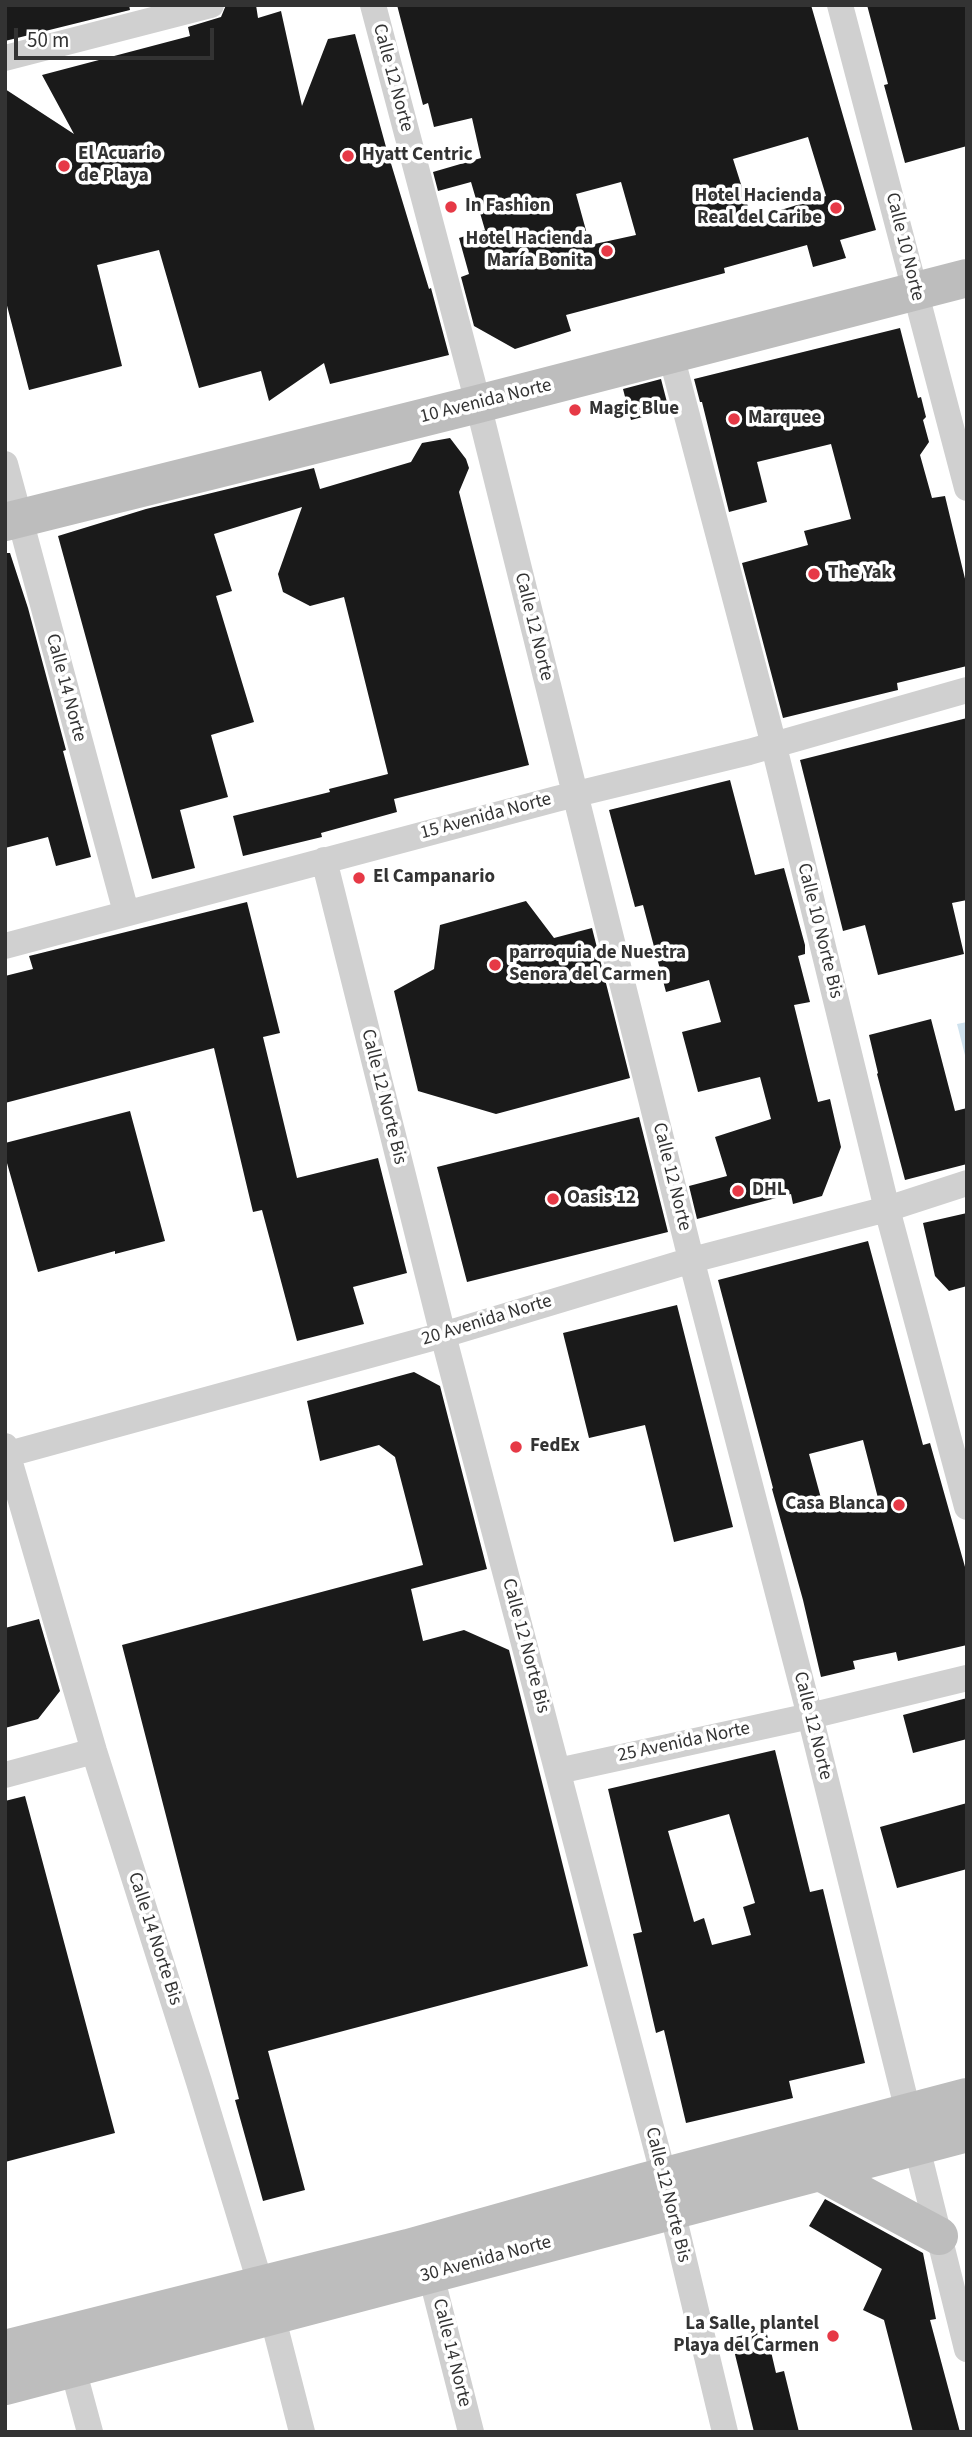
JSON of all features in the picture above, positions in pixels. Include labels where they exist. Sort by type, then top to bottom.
[{"type":"street","points":[[5,58],[211,5]]},
{"type":"street","name":"Calle 12 Norte","points":[[373,5],[478,404],[967,2349]]},
{"type":"street","name":"Calle 10 Norte","points":[[840,5],[967,488]]},
{"type":"street","name":"10 Avenida Norte","points":[[12,520],[967,278]]},
{"type":"street","name":"Calle 10 Norte Bis","points":[[671,355],[774,745],[887,1209],[967,1507]]},
{"type":"street","name":"Calle 14 Norte","points":[[5,464],[12,520],[126,912]]},
{"type":"street","name":"15 Avenida Norte","points":[[5,946],[575,794],[774,745],[967,690]]},
{"type":"street","name":"Calle 12 Norte Bis","points":[[324,860],[443,1335],[667,2194],[725,2432]]},
{"type":"street","name":"20 Avenida Norte","points":[[6,1452],[443,1335],[692,1260],[887,1209],[967,1183]]},
{"type":"street","name":"Calle 14 Norte Bis","points":[[6,1452],[94,1751],[266,2301],[302,2432]]},
{"type":"street","name":"25 Avenida Norte","points":[[558,1771],[810,1716],[967,1678]]},
{"type":"street","points":[[5,1774],[94,1751]]},
{"type":"street","name":"30 Avenida Norte","points":[[5,2349],[266,2301],[431,2275],[667,2194],[822,2173],[912,2129],[967,2097]]},
{"type":"street","name":"30 Avenida Norte","points":[[5,2386],[74,2368],[408,2248],[667,2194],[912,2129],[967,2133]]},
{"type":"street","points":[[822,2173],[939,2235]]},
{"type":"street","name":"Calle 14 Norte","points":[[431,2275],[471,2432]]},
{"type":"street","points":[[74,2368],[90,2432]]},
{"type":"water","points":[[967,1022],[967,1063],[957,1024]]},
{"type":"building","points":[[5,5],[129,5],[130,10],[5,41]]},
{"type":"building","points":[[226,5],[256,5],[258,18],[281,11],[302,106],[328,39],[355,34],[449,355],[330,384],[324,363],[269,401],[261,371],[199,388],[159,250],[97,265],[122,366],[29,390],[5,298],[5,89],[74,134],[42,75],[190,36],[188,27],[221,17]]},
{"type":"building","points":[[397,5],[811,5],[876,230],[840,240],[846,258],[813,267],[807,245],[724,268],[725,273],[566,315],[571,331],[515,349],[474,326],[461,277],[469,274],[459,238],[485,230],[471,182],[438,191],[433,172],[481,158],[472,118],[434,127],[428,103],[423,105]],"holes":[[[808,137],[826,196],[752,219],[733,159]],[[621,182],[636,235],[590,245],[576,194]]]},
{"type":"building","points":[[867,5],[967,5],[967,146],[905,163],[884,85],[888,84]]},
{"type":"building","points":[[900,328],[918,398],[921,397],[926,417],[923,420],[929,442],[920,455],[932,498],[945,496],[967,587],[967,666],[897,683],[898,690],[783,718],[742,563],[808,545],[804,531],[851,519],[831,444],[757,462],[767,502],[729,512],[694,379]]},
{"type":"building","points":[[661,379],[669,410],[631,420],[623,389]]},
{"type":"building","points":[[450,438],[466,459],[469,468],[459,492],[529,765],[394,799],[397,812],[321,833],[322,837],[243,856],[233,816],[330,792],[329,789],[388,774],[344,597],[310,606],[283,592],[278,574],[302,507],[214,534],[232,591],[216,596],[254,722],[211,735],[228,797],[180,810],[195,868],[152,879],[58,536],[146,509],[314,468],[320,489],[411,462],[422,443]]},
{"type":"building","points":[[5,553],[10,553],[28,608],[91,857],[56,866],[48,837],[5,848]]},
{"type":"building","points":[[967,718],[967,900],[952,903],[964,954],[878,975],[865,925],[843,931],[800,760]]},
{"type":"building","points":[[730,780],[755,875],[784,868],[805,945],[805,954],[798,956],[810,1002],[794,1005],[818,1102],[830,1099],[841,1147],[822,1196],[793,1204],[791,1194],[697,1219],[689,1186],[727,1176],[715,1137],[771,1119],[760,1077],[698,1092],[682,1032],[721,1022],[709,980],[666,992],[643,905],[635,907],[609,810]]},
{"type":"building","points":[[526,901],[554,938],[592,928],[630,1078],[496,1114],[418,1091],[394,991],[434,969],[440,925]]},
{"type":"building","points":[[247,902],[280,1033],[263,1037],[297,1178],[378,1158],[407,1273],[353,1287],[364,1324],[297,1341],[262,1210],[253,1212],[214,1048],[5,1103],[5,976],[33,969],[29,956]]},
{"type":"building","points":[[931,1019],[955,1111],[967,1108],[967,1164],[905,1180],[869,1035]]},
{"type":"building","points":[[130,1111],[165,1241],[115,1254],[115,1251],[38,1272],[5,1156],[5,1143]]},
{"type":"building","name":"Oasis 12","points":[[639,1117],[668,1232],[467,1282],[437,1167]]},
{"type":"building","points":[[967,1213],[967,1286],[949,1291],[935,1276],[923,1223]]},
{"type":"building","points":[[868,1241],[923,1445],[930,1443],[967,1574],[967,1645],[898,1661],[896,1652],[853,1661],[855,1669],[821,1677],[718,1280]],"holes":[[[863,1440],[878,1498],[825,1513],[809,1454]]]},
{"type":"building","points":[[677,1305],[733,1527],[674,1542],[645,1425],[589,1438],[563,1333]]},
{"type":"building","points":[[414,1372],[440,1386],[487,1569],[411,1589],[423,1641],[464,1630],[509,1650],[588,1966],[268,2051],[305,2190],[263,2201],[235,2100],[239,2099],[122,1645],[423,1565],[395,1457],[379,1445],[320,1461],[307,1401]]},
{"type":"building","points":[[39,1619],[60,1691],[38,1719],[5,1728],[5,1628]]},
{"type":"building","points":[[967,1698],[967,1739],[913,1753],[903,1715]]},
{"type":"building","points":[[775,1750],[810,1892],[823,1889],[865,2063],[789,2081],[793,2098],[686,2123],[664,2030],[656,2033],[633,1934],[642,1932],[608,1789]],"holes":[[[729,1814],[755,1903],[743,1907],[751,1935],[712,1945],[704,1918],[694,1922],[668,1831]]]},
{"type":"building","points":[[25,1796],[115,2133],[5,2162],[5,1801]]},
{"type":"building","points":[[967,1803],[967,1869],[897,1888],[880,1827]]},
{"type":"building","points":[[825,2199],[923,2253],[936,2319],[930,2320],[960,2432],[913,2432],[884,2320],[863,2310],[882,2269],[809,2226]]},
{"type":"building","points":[[766,2330],[776,2373],[784,2371],[799,2432],[754,2432],[731,2338]]},
{"type":"place","name":"Hyatt Centric","points":[[348,156]]},
{"type":"place","name":"El Acuario de Playa","points":[[64,166]]},
{"type":"place","name":"In Fashion","points":[[451,207]]},
{"type":"place","name":"Hotel Hacienda Real del Caribe","points":[[836,208]]},
{"type":"place","name":"Hotel Hacienda María Bonita","points":[[607,251]]},
{"type":"place","name":"Magic Blue","points":[[575,410]]},
{"type":"place","name":"Marquee","points":[[734,419]]},
{"type":"place","name":"The Yak","points":[[814,574]]},
{"type":"place","name":"El Campanario","points":[[359,878]]},
{"type":"place","name":"parroquia de Nuestra Senora del Carmen","points":[[495,965]]},
{"type":"place","name":"DHL","points":[[738,1191]]},
{"type":"place","name":"Oasis 12","points":[[553,1199]]},
{"type":"place","name":"FedEx","points":[[516,1447]]},
{"type":"place","name":"Casa Blanca","points":[[899,1505]]},
{"type":"place","name":"La Salle, plantel Playa del Carmen","points":[[833,2336]]}]
